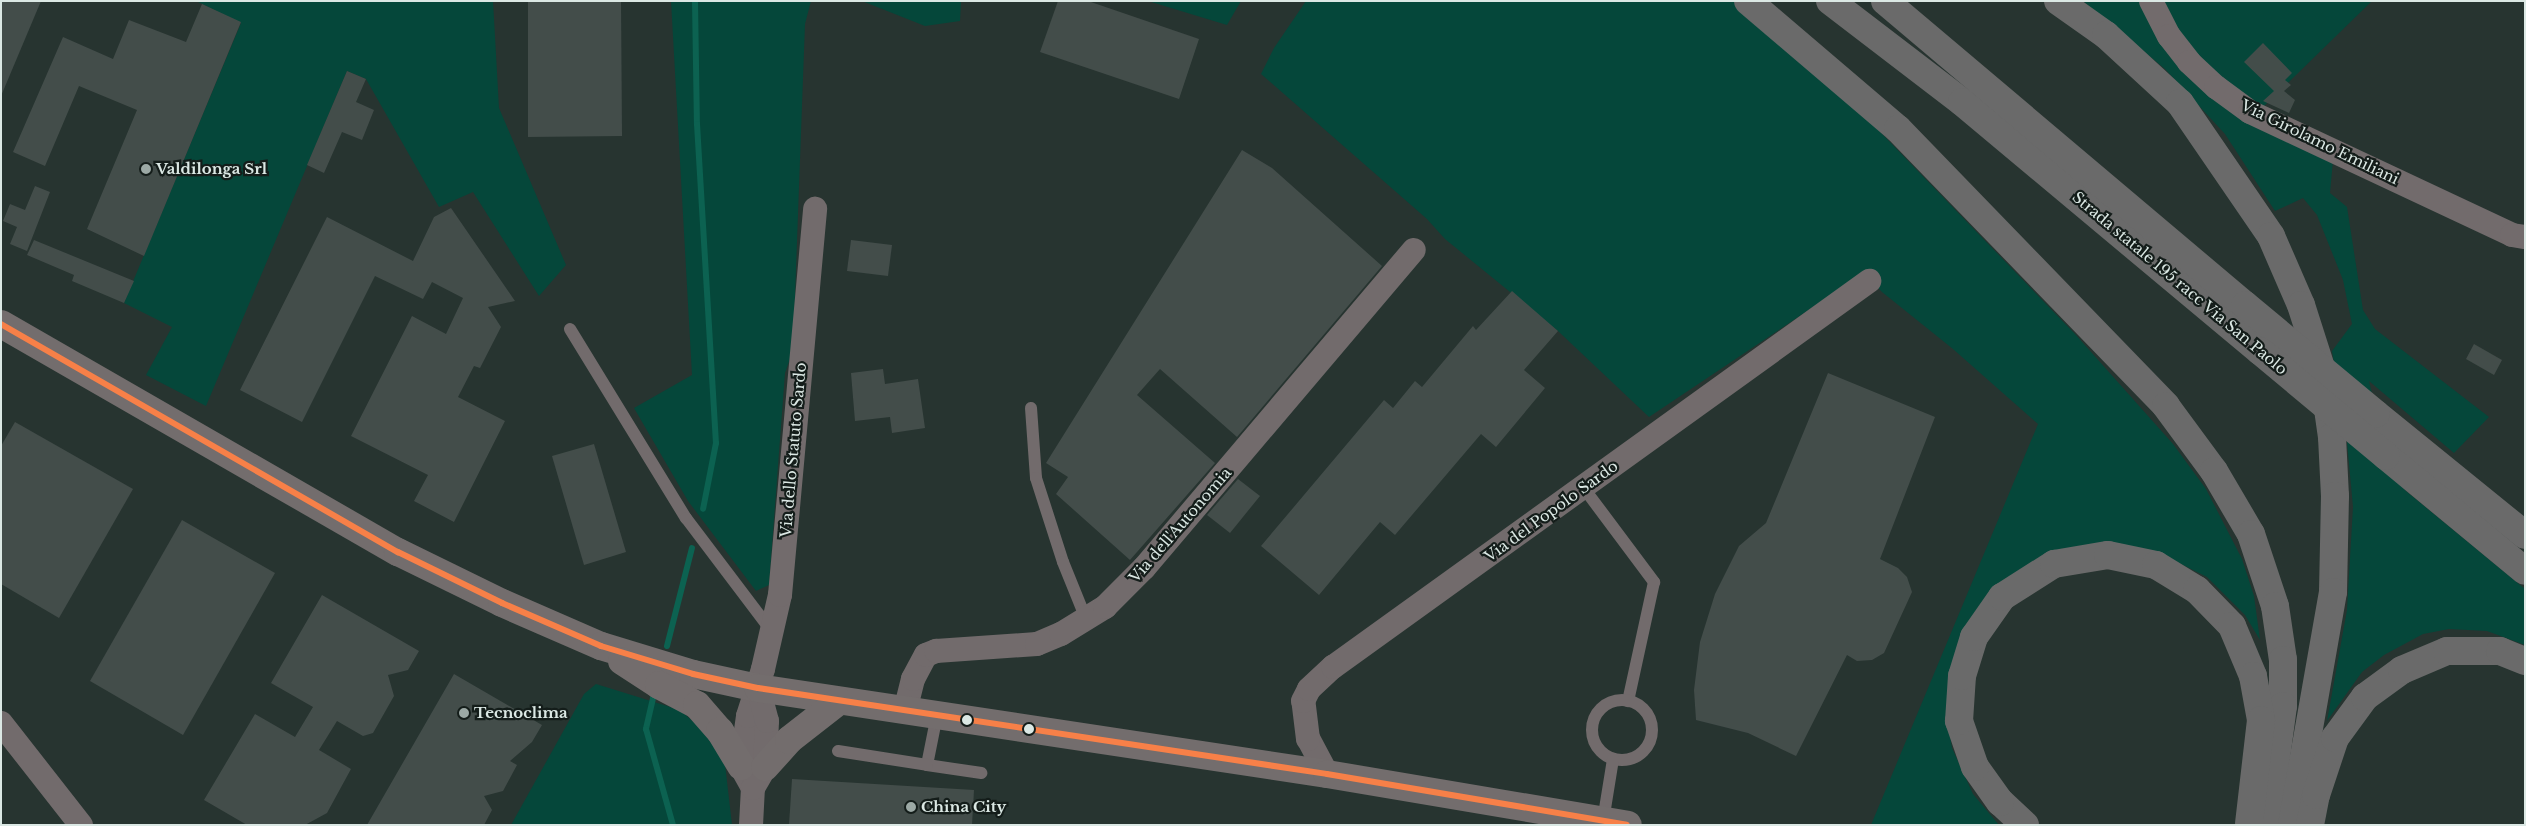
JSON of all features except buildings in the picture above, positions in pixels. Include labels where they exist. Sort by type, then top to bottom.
[{"type":"highway","points":[[1748,1],[1898,129],[2166,406],[2208,464],[2251,534],[2275,606],[2283,660],[2281,730],[2267,825]]},
{"type":"highway","name":"Strada statale 195 racc Via San Paolo","points":[[1830,1],[1962,102],[2525,571]]},
{"type":"highway","name":"Strada statale 195 racc Via San Paolo","points":[[1885,1],[2245,305],[2525,534]]},
{"type":"highway","points":[[2058,1],[2106,35],[2180,103],[2271,236],[2301,305],[2323,374],[2332,437],[2335,496],[2332,592],[2292,825]]},
{"type":"highway","points":[[2025,825],[2000,802],[1974,767],[1959,721],[1962,676],[1974,637],[2002,597],[2054,564],[2108,555],[2156,566],[2197,590],[2232,626],[2253,676],[2261,720],[2249,825]]},
{"type":"highway","points":[[2310,825],[2316,795],[2335,738],[2365,697],[2402,670],[2447,651],[2500,651],[2525,661]]},
{"type":"main road","points":[[1,324],[398,552],[502,603],[598,644],[693,674],[758,688],[1327,774],[1615,823]]},
{"type":"main road","points":[[598,644],[659,685],[697,705],[753,774],[789,740],[839,700]]},
{"type":"street","name":"Via Girolamo Emiliani","points":[[2151,1],[2169,36],[2189,62],[2216,87],[2250,112],[2512,235],[2525,237]]},
{"type":"street","name":"Via dello Statuto Sardo","points":[[751,825],[753,774],[748,716],[773,633],[780,595],[815,209]]},
{"type":"street","name":"Via dell'Autonomia","points":[[905,711],[919,664],[936,650],[1037,644],[1061,634],[1105,607],[1144,568],[1414,250]]},
{"type":"street","name":"Via del Popolo Sardo","points":[[1327,774],[1308,739],[1303,718],[1303,701],[1309,689],[1333,667],[1870,281]]},
{"type":"street","points":[[1,722],[81,825]]},
{"type":"lane","points":[[570,329],[686,518],[773,633]]},
{"type":"lane","points":[[1031,408],[1036,478],[1063,562],[1086,619]]},
{"type":"lane","points":[[1583,487],[1654,582],[1628,701]]},
{"type":"lane","points":[[1628,701],[1637,704],[1650,719],[1651,737],[1640,753],[1623,760],[1613,759],[1597,747],[1593,738],[1594,718],[1608,703],[1628,701]]},
{"type":"lane","points":[[927,764],[937,715]]},
{"type":"lane","points":[[838,752],[981,773]]},
{"type":"lane","points":[[1613,759],[1615,823]]},
{"type":"green space","points":[[196,1],[493,1],[499,108],[566,265],[539,296],[473,192],[439,207],[366,79],[347,71],[206,406],[146,375],[172,327],[124,303],[241,23]]},
{"type":"green space","points":[[671,1],[811,1],[805,24],[793,350],[785,373],[769,585],[756,591],[688,501],[634,408],[692,375]]},
{"type":"green space","points":[[862,1],[961,1],[960,21],[925,26]]},
{"type":"green space","points":[[1148,1],[1241,1],[1227,25]]},
{"type":"green space","points":[[1306,1],[1734,1],[1861,112],[2075,334],[2173,444],[2206,489],[2242,559],[2254,596],[2260,640],[2245,615],[2207,577],[2157,552],[2009,581],[1947,717],[1952,748],[1973,794],[1999,825],[1871,825],[2038,424],[1953,349],[1882,292],[1864,273],[1649,417],[1558,331],[1445,239],[1427,219],[1261,74],[1274,48]]},
{"type":"green space","points":[[2083,1],[2143,1],[2171,54],[2333,160],[2330,193],[2347,207],[2363,310],[2375,329],[2489,417],[2454,453],[2369,381],[2391,473],[2406,491],[2525,589],[2525,645],[2487,631],[2449,629],[2423,634],[2384,655],[2362,672],[2327,721],[2347,610],[2353,507],[2347,442],[2332,351],[2352,324],[2343,280],[2317,215],[2303,198],[2275,211],[2225,134],[2165,69]]},
{"type":"green space","points":[[2160,1],[2372,1],[2261,109],[2200,64]]},
{"type":"green space","points":[[596,684],[680,710],[705,732],[725,764],[732,825],[511,825],[584,694]]},
{"type":"waterway","points":[[695,1],[697,124],[716,443],[703,509]]},
{"type":"waterway","points":[[667,646],[692,548]]},
{"type":"waterway","points":[[654,694],[646,729],[673,825]]},
{"type":"transit line","points":[[1,324],[398,552],[502,603],[601,646],[693,674],[758,688],[1327,774],[1627,825]]},
{"type":"place","name":"Valdilonga Srl","points":[[146,169]]},
{"type":"place","name":"Tecnoclima","points":[[464,713]]},
{"type":"place","name":"China City","points":[[911,807]]}]
